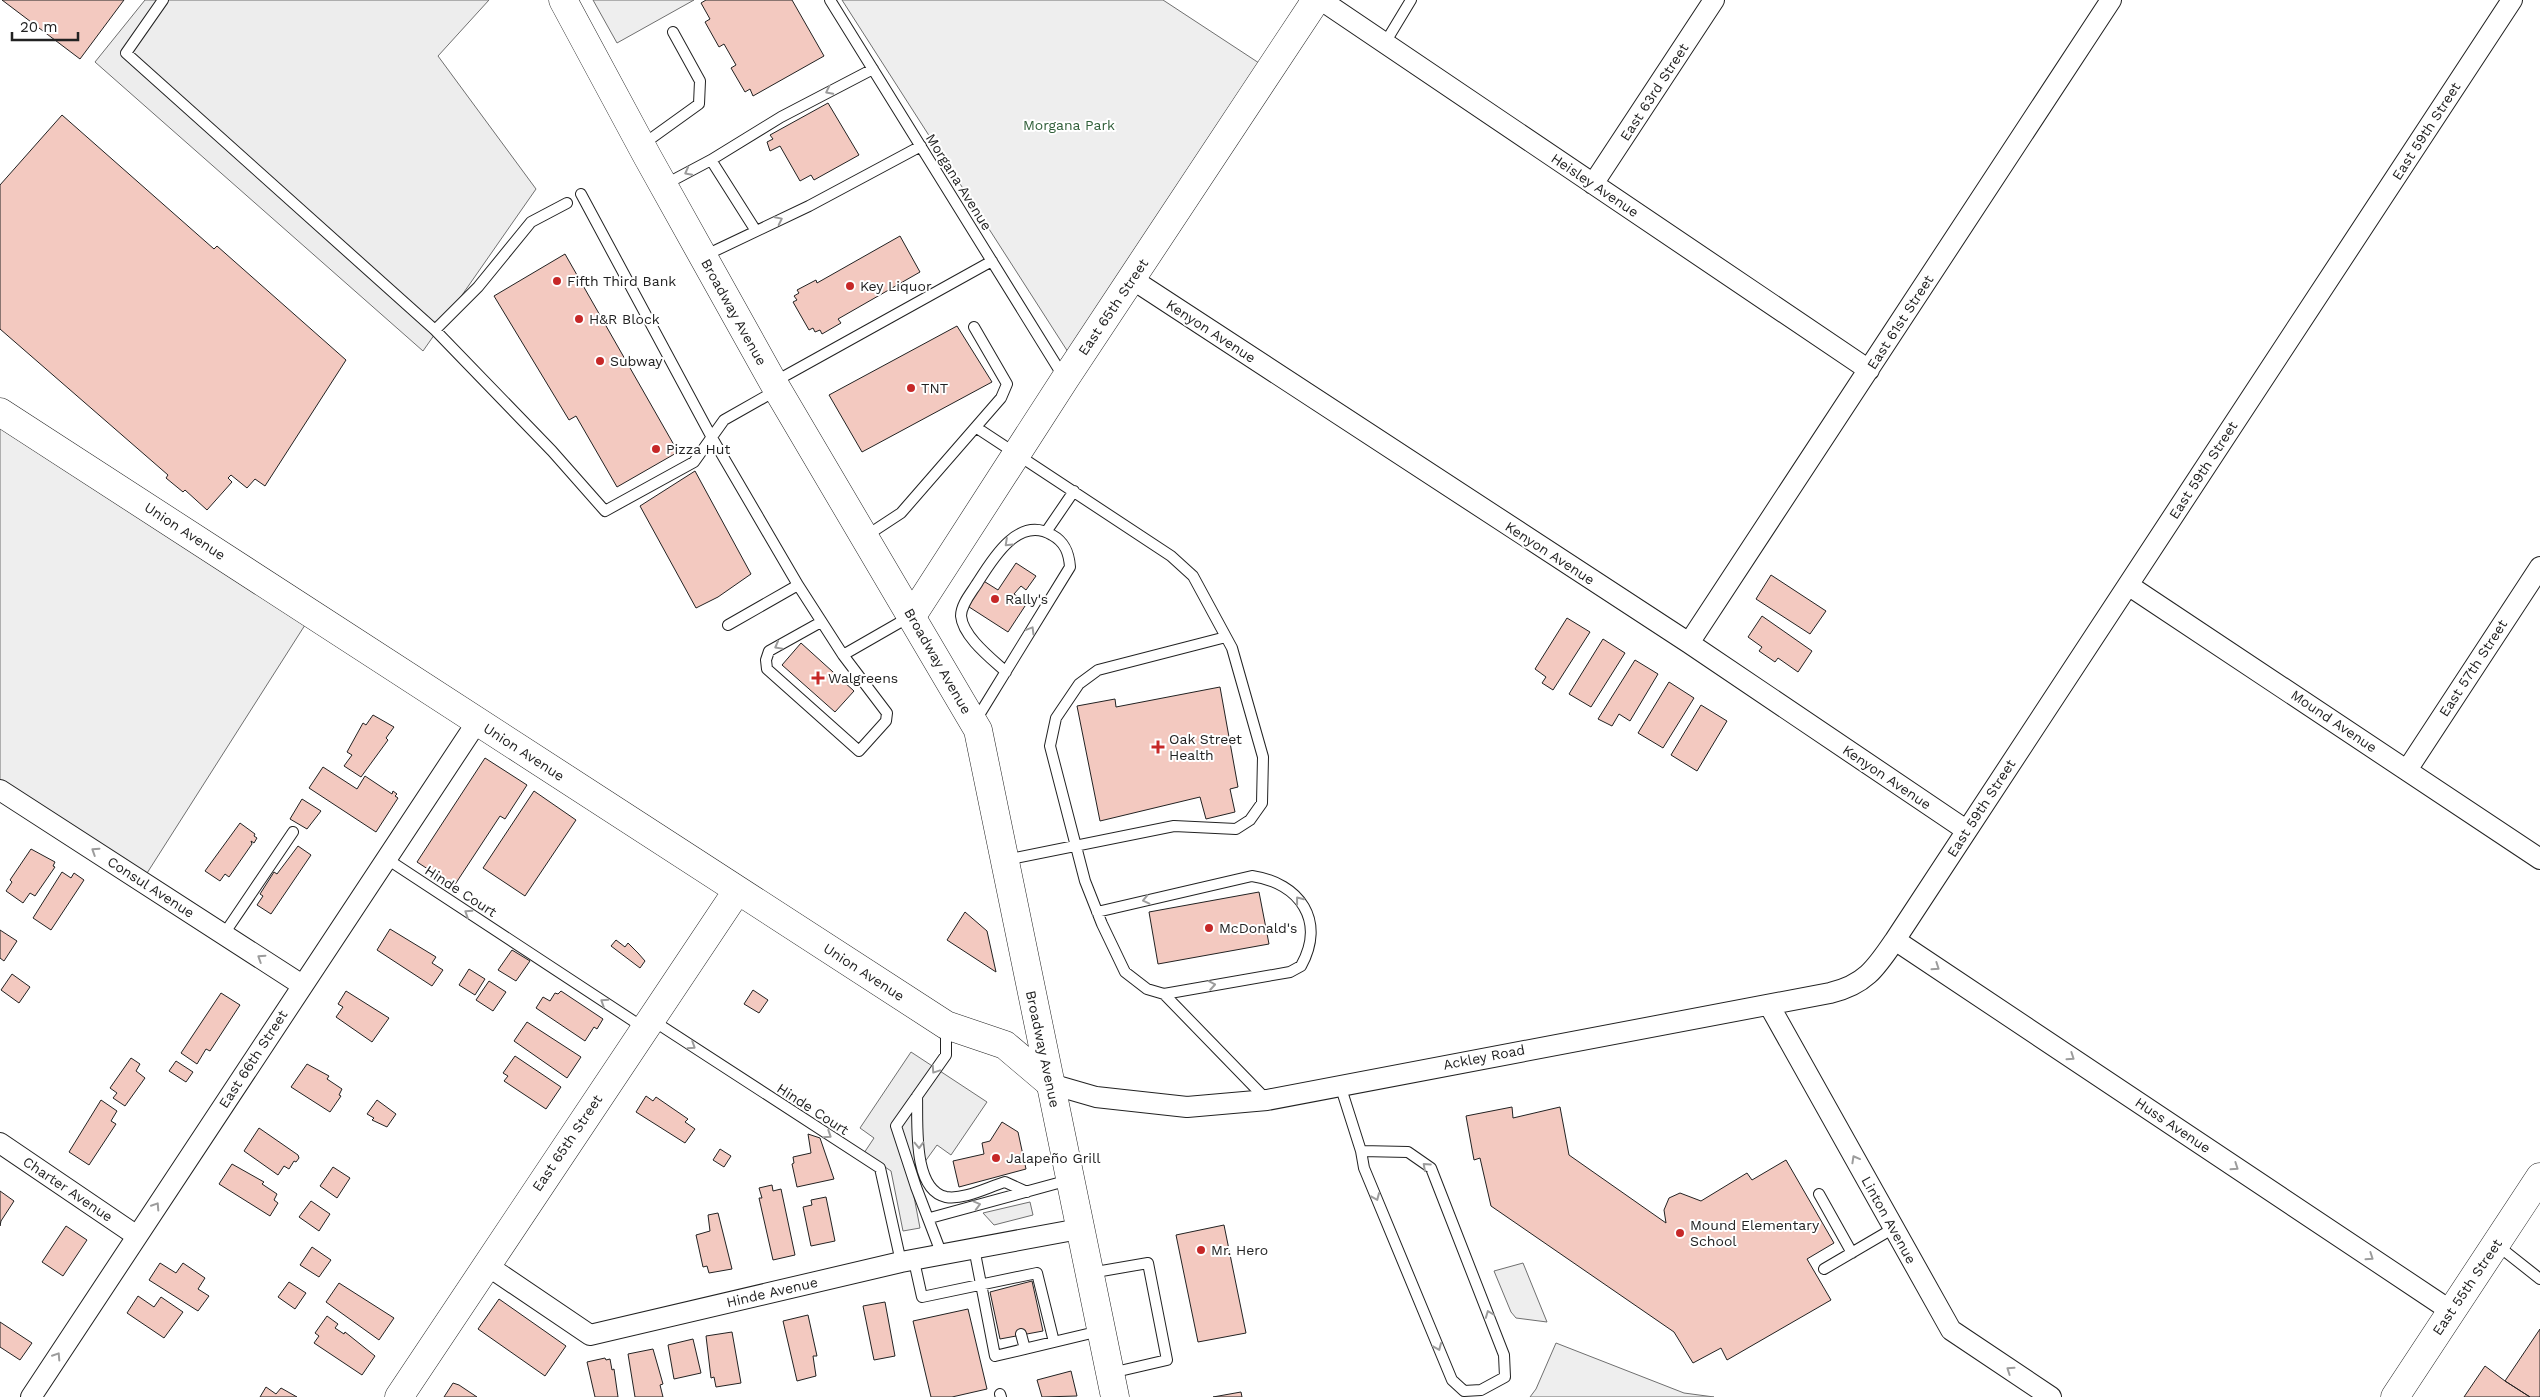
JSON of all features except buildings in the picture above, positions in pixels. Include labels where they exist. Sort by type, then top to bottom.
[{"type":"main road","name":"Broadway Avenue","points":[[563,0],[663,186],[776,386],[866,536],[978,730],[1079,1229],[1113,1385]]},
{"type":"main road","name":"East 65th Street","points":[[912,616],[1065,379],[1316,0]]},
{"type":"main road","name":"Union Avenue","points":[[0,412],[946,1025],[1005,1045],[1051,1084]]},
{"type":"main road","name":"East 65th Street","points":[[399,1397],[485,1264],[737,891]]},
{"type":"main road","name":"East 55th Street","points":[[2395,1397],[2540,1177]]},
{"type":"street","name":"Heisley Avenue","points":[[1321,0],[1869,370]]},
{"type":"street","name":"East 63rd Street","points":[[1593,184],[1714,0]]},
{"type":"street","name":"East 61st Street","points":[[1689,643],[2111,0]]},
{"type":"street","name":"East 59th Street","points":[[1895,940],[2512,0]]},
{"type":"street","name":"Kenyon Avenue","points":[[1132,280],[1689,643],[1966,830]]},
{"type":"street","name":"East 57th Street","points":[[2406,770],[2540,567]]},
{"type":"street","name":"Mound Avenue","points":[[2128,585],[2540,858]]},
{"type":"street","name":"East 66th Street","points":[[31,1397],[477,722]]},
{"type":"street","name":"Consul Avenue","points":[[2,795],[302,985]]},
{"type":"street","name":"Ackley Road","points":[[1051,1084],[1096,1097],[1187,1107],[1267,1100],[1848,989],[1876,968],[1895,940]]},
{"type":"street","name":"Huss Avenue","points":[[1895,940],[2451,1311]]},
{"type":"street","name":"Linton Avenue","points":[[1769,1005],[1950,1330],[2051,1397]]},
{"type":"street","name":"Charter Avenue","points":[[0,1143],[137,1236]]},
{"type":"street","name":"Hinde Avenue","points":[[485,1264],[590,1335],[908,1261],[1079,1229]]},
{"type":"lane","points":[[163,0],[126,53],[435,330],[552,450],[605,511],[694,462],[724,420],[776,386],[992,261]]},
{"type":"lane","name":"Morgana Avenue","points":[[830,0],[1065,379]]},
{"type":"lane","points":[[1385,43],[1411,0]]},
{"type":"lane","points":[[642,145],[699,104],[700,81],[673,32]]},
{"type":"lane","points":[[663,186],[711,160],[781,117],[873,69]]},
{"type":"lane","points":[[703,256],[756,231],[920,146]]},
{"type":"lane","points":[[711,160],[756,231]]},
{"type":"lane","points":[[581,194],[711,436],[798,585],[843,656],[886,713],[886,721],[860,751],[767,669],[766,660],[769,651],[821,622]]},
{"type":"lane","points":[[435,330],[478,287],[531,222],[567,203]]},
{"type":"lane","points":[[866,536],[901,513],[1001,398],[1008,384],[974,327]]},
{"type":"lane","points":[[976,428],[1171,556],[1192,576],[1232,648],[1263,757],[1262,803],[1250,820],[1236,829],[1174,826],[1004,860]]},
{"type":"lane","points":[[1046,532],[1074,491]]},
{"type":"lane","points":[[974,723],[1006,672],[1070,567],[1070,557],[1065,546],[1046,532],[1035,529],[1014,538],[995,556],[963,605],[961,616],[963,623],[978,647],[1006,672]]},
{"type":"lane","points":[[728,625],[798,585]]},
{"type":"lane","points":[[843,656],[912,616]]},
{"type":"lane","points":[[1096,912],[1252,876],[1276,882],[1295,894],[1305,909],[1312,926],[1311,941],[1301,966],[1290,972],[1164,994],[1147,990],[1125,972],[1096,912],[1087,888],[1050,746],[1056,718],[1079,684],[1098,670],[1226,637]]},
{"type":"lane","points":[[224,934],[293,832]]},
{"type":"lane","name":"Hinde Court","points":[[387,859],[880,1168],[908,1261],[922,1297],[982,1286]]},
{"type":"lane","points":[[1164,994],[1267,1100]]},
{"type":"lane","points":[[942,1255],[930,1218],[916,1188],[896,1126],[946,1055],[946,1025]]},
{"type":"lane","points":[[1340,1085],[1361,1150],[1364,1168],[1452,1380],[1464,1391],[1481,1390],[1505,1377],[1504,1355],[1431,1168],[1408,1152],[1361,1150]]},
{"type":"lane","points":[[917,1096],[919,1158],[924,1177],[933,1191],[945,1197],[958,1197],[1005,1182],[1027,1192]]},
{"type":"lane","points":[[930,1218],[1069,1180]]},
{"type":"lane","points":[[1819,1194],[1852,1253]]},
{"type":"lane","points":[[1824,1269],[1894,1228]]},
{"type":"lane","points":[[2496,1244],[2540,1279]]},
{"type":"lane","points":[[974,1248],[995,1356],[1101,1330]]},
{"type":"lane","points":[[1089,1273],[1148,1263],[1167,1360],[1113,1385]]},
{"type":"lane","points":[[982,1286],[1011,1283],[1037,1273],[1054,1342]]},
{"type":"lane","points":[[1021,1334],[1025,1349]]},
{"type":"green space","points":[[593,0],[694,0],[617,43]]},
{"type":"green space","name":"Morgana Park","points":[[842,0],[1163,0],[1259,63],[1068,352]]},
{"type":"green space","points":[[0,412],[312,614],[142,881],[0,788]]},
{"type":"green space","points":[[1523,1263],[1547,1322],[1516,1318],[1511,1312],[1494,1271]]},
{"type":"green space","points":[[1556,1343],[1684,1393],[1714,1397],[1530,1397],[1536,1389]]},
{"type":"shaded area","points":[[145,0],[489,0],[438,56],[536,189],[423,351],[95,62]]},
{"type":"shaded area","points":[[911,1052],[987,1102],[951,1155],[937,1145],[911,1181],[920,1228],[903,1231],[891,1171],[864,1153],[874,1138],[860,1128]]},
{"type":"shaded area","points":[[1030,1202],[1033,1215],[994,1225],[983,1213]]},
{"type":"place","name":"Fifth Third Bank","points":[[557,281]]},
{"type":"place","name":"Key Liquor","points":[[850,286]]},
{"type":"place","name":"H&R Block","points":[[579,319]]},
{"type":"place","name":"Subway","points":[[600,361]]},
{"type":"place","name":"TNT","points":[[911,388]]},
{"type":"place","name":"Pizza Hut","points":[[656,449]]},
{"type":"place","name":"Rally's","points":[[995,599]]},
{"type":"place","name":"Walgreens","points":[[818,678]]},
{"type":"place","name":"Oak Street Health","points":[[1158,747]]},
{"type":"place","name":"McDonald's","points":[[1209,928]]},
{"type":"place","name":"Jalapeño Grill","points":[[996,1158]]},
{"type":"place","name":"Mound Elementary School","points":[[1680,1233]]},
{"type":"place","name":"Mr. Hero","points":[[1201,1250]]}]
